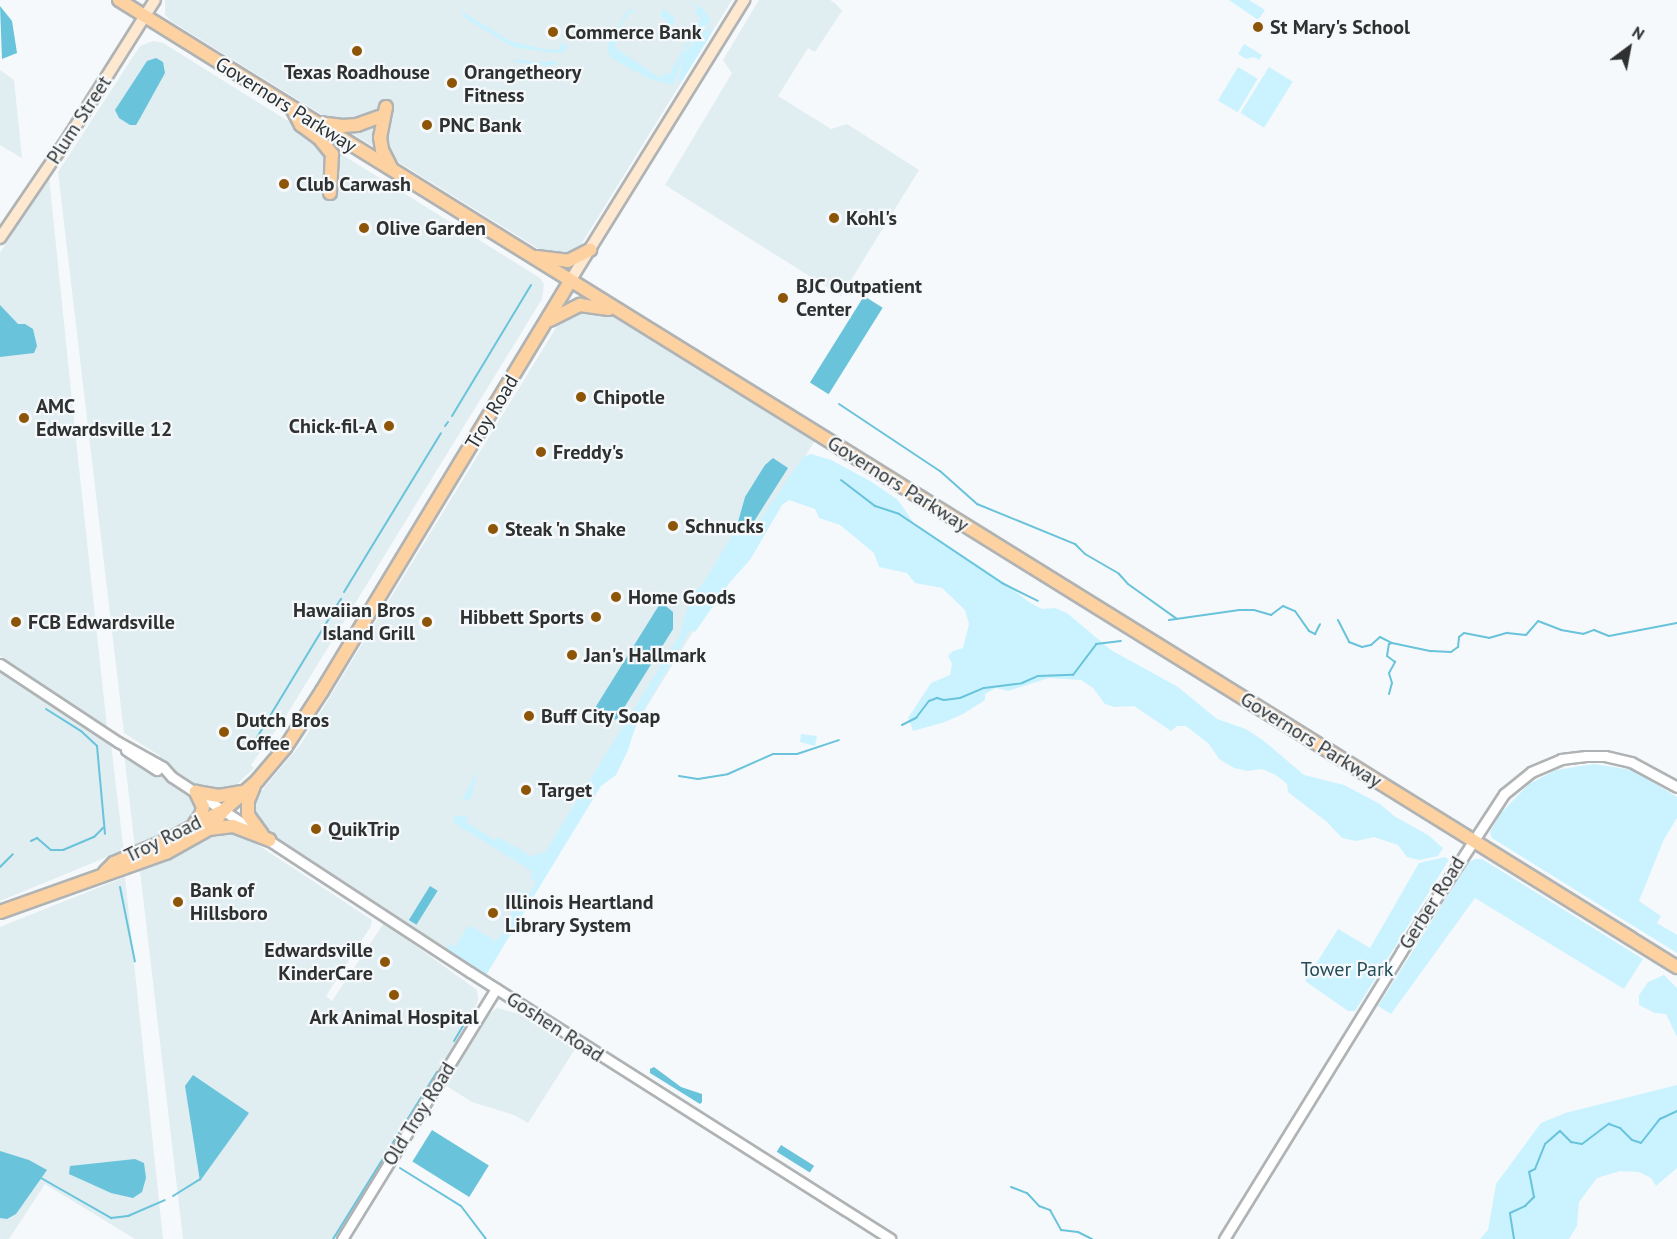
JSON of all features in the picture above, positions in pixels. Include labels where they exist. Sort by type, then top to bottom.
[{"type":"main road","name":"Governors Parkway","points":[[119,0],[1677,967]]},
{"type":"main road","name":"Plum Street","points":[[0,238],[80,120],[154,0]]},
{"type":"main road","name":"Troy Road","points":[[0,912],[105,872],[123,869],[154,858],[209,829],[224,810],[252,786],[285,748],[744,0]]},
{"type":"main road","points":[[293,109],[301,125],[319,138],[332,154],[330,193]]},
{"type":"main road","points":[[314,122],[343,126],[357,125],[382,112],[380,137],[382,150],[393,172]]},
{"type":"main road","points":[[530,256],[568,261],[590,250]]},
{"type":"main road","points":[[546,322],[580,305],[618,311]]},
{"type":"main road","points":[[192,827],[203,811],[196,792],[228,796],[252,786]]},
{"type":"main road","points":[[252,786],[248,801],[248,815],[267,839]]},
{"type":"main road","name":"Troy Road","points":[[105,872],[114,863],[224,810]]},
{"type":"main road","points":[[209,829],[233,826],[267,839]]},
{"type":"street","name":"Goshen Road","points":[[0,663],[118,742],[164,768],[172,777],[496,989],[890,1239]]},
{"type":"street","name":"Gerber Road","points":[[1224,1239],[1472,840],[1492,809],[1520,779],[1561,759],[1594,755],[1618,758],[1644,767],[1677,787]]},
{"type":"street","name":"Old Troy Road","points":[[342,1239],[496,989]]},
{"type":"shaded area","points":[[165,0],[732,0],[574,256],[544,252],[171,21],[165,15]]},
{"type":"shaded area","points":[[759,0],[830,0],[836,4],[842,11],[815,52],[808,48],[778,96],[831,129],[847,124],[919,170],[841,296],[665,185],[732,73],[723,60]]},
{"type":"shaded area","points":[[153,41],[163,43],[540,278],[544,284],[542,299],[286,716],[251,765],[254,768],[229,792],[203,789],[159,761],[160,756],[124,733],[58,172],[140,46]]},
{"type":"shaded area","points":[[0,70],[14,80],[22,158],[0,145]]},
{"type":"shaded area","points":[[49,177],[107,727],[0,656],[0,253]]},
{"type":"shaded area","points":[[571,311],[600,311],[614,315],[816,439],[689,638],[482,975],[259,827],[252,812],[254,800],[301,744],[557,326]]},
{"type":"shaded area","points":[[0,671],[111,744],[124,853],[107,857],[0,901]]},
{"type":"shaded area","points":[[124,753],[193,798],[198,808],[195,817],[176,830],[135,848]]},
{"type":"shaded area","points":[[217,831],[237,831],[372,920],[371,926],[326,996],[332,1001],[384,923],[477,990],[478,1000],[470,1021],[336,1239],[183,1239],[140,871],[187,850]]},
{"type":"shaded area","points":[[125,877],[163,1239],[135,1239],[45,1184],[9,1239],[0,1239],[0,927]]},
{"type":"shaded area","points":[[497,1008],[519,1014],[575,1049],[528,1123],[514,1115],[472,1102],[445,1085],[486,1017]]},
{"type":"green space","points":[[686,0],[702,8],[711,20],[686,48],[673,85],[650,79],[640,74],[640,70],[638,73],[611,58],[607,49],[610,39],[627,11],[632,9],[635,14],[630,12],[612,38],[616,42],[614,47],[660,78],[664,73],[669,75],[701,17],[695,13],[698,8]]},
{"type":"green space","points":[[1229,0],[1249,0],[1265,10],[1258,20]]},
{"type":"green space","points":[[463,5],[463,12],[510,41],[544,49],[559,50],[560,43],[569,47],[563,52],[554,53],[513,47],[466,19],[462,13]]},
{"type":"green space","points":[[663,9],[673,16],[675,21],[669,31],[669,24],[660,15]]},
{"type":"green space","points":[[711,25],[710,36],[683,79],[677,84],[685,52]]},
{"type":"green space","points":[[1244,44],[1262,55],[1259,60],[1254,57],[1246,59],[1238,54]]},
{"type":"green space","points":[[517,59],[558,63],[551,66],[513,62]]},
{"type":"green space","points":[[1238,67],[1258,79],[1238,112],[1218,100]]},
{"type":"green space","points":[[1269,67],[1293,82],[1264,128],[1240,113]]},
{"type":"green space","points":[[811,454],[831,460],[872,482],[898,500],[913,522],[1002,581],[1029,602],[1042,609],[1055,608],[1067,613],[1111,650],[1178,687],[1217,719],[1246,729],[1304,775],[1344,785],[1380,804],[1394,816],[1428,835],[1443,848],[1438,856],[1419,860],[1407,857],[1398,845],[1374,837],[1356,841],[1342,838],[1327,822],[1288,792],[1287,784],[1276,775],[1262,769],[1248,771],[1234,768],[1219,759],[1209,744],[1186,726],[1177,726],[1171,731],[1134,706],[1114,707],[1105,704],[1093,688],[1081,680],[1049,678],[1008,691],[996,688],[985,694],[985,700],[963,714],[913,731],[908,718],[931,683],[950,675],[952,664],[948,656],[953,651],[963,648],[969,624],[965,610],[942,588],[915,583],[907,573],[879,567],[874,553],[840,525],[819,518],[815,509],[789,500],[782,505],[750,560],[730,582],[695,632],[690,630],[637,722],[628,750],[616,775],[601,786],[486,975],[446,949],[450,944],[455,947],[467,927],[471,926],[496,941],[505,930],[514,908],[511,906],[521,890],[529,895],[536,882],[530,878],[533,872],[454,823],[454,816],[465,816],[468,818],[466,822],[495,840],[498,837],[531,856],[545,852],[680,635],[691,595],[702,585],[736,529],[747,536],[751,533],[803,457]]},
{"type":"green space","points":[[801,734],[817,736],[815,746],[800,742]]},
{"type":"green space","points":[[1594,764],[1633,770],[1677,797],[1677,818],[1664,839],[1639,901],[1661,916],[1657,923],[1677,935],[1677,953],[1492,838],[1490,832],[1500,814],[1529,784],[1556,770]]},
{"type":"green space","points":[[478,770],[472,795],[468,801],[464,799],[460,803]]},
{"type":"green space","name":"Tower Park","points":[[1445,857],[1449,860],[1355,1011],[1348,1011],[1305,981],[1338,929],[1370,948],[1419,863]]},
{"type":"green space","points":[[1482,859],[1643,959],[1624,989],[1475,898],[1391,1014],[1378,1006],[1469,862]]},
{"type":"green space","points":[[1664,975],[1677,988],[1677,1037],[1666,1014],[1655,1013],[1639,1005],[1639,995],[1648,982]]},
{"type":"green space","points":[[1677,1085],[1677,1168],[1656,1186],[1651,1178],[1639,1172],[1620,1171],[1597,1178],[1579,1202],[1577,1226],[1569,1239],[1480,1239],[1488,1230],[1496,1184],[1541,1123],[1565,1113]]},
{"type":"water","points":[[0,6],[12,21],[17,53],[2,59]]},
{"type":"water","points":[[156,58],[163,62],[165,73],[136,125],[130,125],[119,118],[115,110],[147,61]]},
{"type":"water","points":[[864,296],[883,308],[829,394],[810,383]]},
{"type":"water","points":[[0,305],[18,324],[25,324],[33,329],[37,346],[34,353],[0,357]]},
{"type":"water","points":[[773,458],[788,468],[746,534],[736,529],[745,497],[765,465]]},
{"type":"water","points":[[661,602],[673,612],[673,629],[617,719],[606,722],[597,715],[595,708]]},
{"type":"water","points":[[430,886],[438,891],[416,925],[409,920]]},
{"type":"water","points":[[654,1067],[681,1087],[702,1094],[702,1102],[700,1104],[650,1073],[650,1069]]},
{"type":"water","points":[[193,1075],[249,1113],[200,1181],[185,1086]]},
{"type":"water","points":[[432,1130],[489,1166],[469,1197],[412,1161]]},
{"type":"water","points":[[781,1145],[814,1166],[810,1172],[777,1152]]},
{"type":"water","points":[[0,1151],[29,1160],[47,1170],[16,1214],[7,1219],[0,1218]]},
{"type":"water","points":[[135,1159],[144,1163],[146,1178],[142,1192],[133,1198],[111,1193],[69,1174],[70,1166]]},
{"type":"waterway","points":[[452,416],[531,285]]},
{"type":"waterway","points":[[839,404],[940,471],[977,504],[1075,544],[1085,554],[1119,574],[1128,584],[1177,619]]},
{"type":"waterway","points":[[445,426],[448,422]]},
{"type":"waterway","points":[[344,592],[441,433]]},
{"type":"waterway","points":[[841,480],[875,506],[899,514],[1002,583],[1038,601]]},
{"type":"waterway","points":[[335,608],[341,599]]},
{"type":"waterway","points":[[1169,620],[1239,610],[1254,610],[1271,615],[1283,606],[1295,611],[1309,631],[1315,634],[1320,624]]},
{"type":"waterway","points":[[250,749],[331,615]]},
{"type":"waterway","points":[[1338,620],[1349,642],[1362,647],[1371,645],[1380,637],[1392,643]]},
{"type":"waterway","points":[[1389,694],[1392,683],[1389,673],[1395,662],[1387,656],[1389,644],[1392,643],[1431,651],[1451,652],[1458,647],[1459,637],[1464,633],[1489,638],[1507,633],[1526,635],[1538,621],[1561,630],[1583,634],[1594,630],[1609,636],[1677,623]]},
{"type":"waterway","points":[[902,725],[916,718],[929,701],[937,698],[944,700],[960,698],[984,688],[1022,683],[1038,676],[1073,675],[1096,644],[1121,641]]},
{"type":"waterway","points":[[46,709],[81,731],[97,746],[105,834]]},
{"type":"waterway","points":[[679,776],[698,779],[728,774],[773,754],[797,754],[839,740]]},
{"type":"waterway","points":[[31,841],[37,838],[51,850],[63,850],[94,837],[103,828]]},
{"type":"waterway","points":[[0,867],[13,854]]},
{"type":"waterway","points":[[120,887],[135,962]]},
{"type":"waterway","points":[[454,1041],[466,1021]]},
{"type":"waterway","points":[[333,1239],[437,1072]]},
{"type":"waterway","points":[[1514,1239],[1510,1213],[1525,1206],[1534,1197],[1529,1172],[1535,1169],[1545,1144],[1560,1131],[1571,1142],[1582,1144],[1609,1124],[1620,1128],[1632,1140],[1641,1143],[1660,1119],[1677,1111]]},
{"type":"waterway","points":[[400,1168],[461,1206],[486,1239]]},
{"type":"waterway","points":[[41,1178],[111,1218],[128,1216],[165,1200]]},
{"type":"waterway","points":[[173,1196],[200,1179]]},
{"type":"waterway","points":[[1011,1187],[1027,1193],[1039,1206],[1050,1210],[1061,1230],[1078,1232],[1092,1239]]},
{"type":"place","name":"St Mary's School","points":[[1258,27]]},
{"type":"place","name":"Commerce Bank","points":[[553,32]]},
{"type":"place","name":"Texas Roadhouse","points":[[357,51]]},
{"type":"place","name":"Orangetheory Fitness","points":[[452,83]]},
{"type":"place","name":"PNC Bank","points":[[427,125]]},
{"type":"place","name":"Club Carwash","points":[[284,184]]},
{"type":"place","name":"Kohl's","points":[[834,218]]},
{"type":"place","name":"Olive Garden","points":[[364,228]]},
{"type":"place","name":"BJC Outpatient Center","points":[[783,298]]},
{"type":"place","name":"Chipotle","points":[[581,397]]},
{"type":"place","name":"AMC Edwardsville 12","points":[[24,418]]},
{"type":"place","name":"Chick-fil-A","points":[[389,426]]},
{"type":"place","name":"Freddy's","points":[[541,452]]},
{"type":"place","name":"Schnucks","points":[[673,526]]},
{"type":"place","name":"Steak 'n Shake","points":[[493,529]]},
{"type":"place","name":"Home Goods","points":[[616,597]]},
{"type":"place","name":"Hibbett Sports","points":[[596,617]]},
{"type":"place","name":"FCB Edwardsville","points":[[16,622]]},
{"type":"place","name":"Hawaiian Bros Island Grill","points":[[427,622]]},
{"type":"place","name":"Jan's Hallmark","points":[[572,655]]},
{"type":"place","name":"Buff City Soap","points":[[529,716]]},
{"type":"place","name":"Dutch Bros Coffee","points":[[224,732]]},
{"type":"place","name":"Target","points":[[526,790]]},
{"type":"place","name":"QuikTrip","points":[[316,829]]},
{"type":"place","name":"Bank of Hillsboro","points":[[178,902]]},
{"type":"place","name":"Illinois Heartland Library System","points":[[493,913]]},
{"type":"place","name":"Edwardsville KinderCare","points":[[385,962]]},
{"type":"place","name":"Ark Animal Hospital","points":[[394,995]]}]
